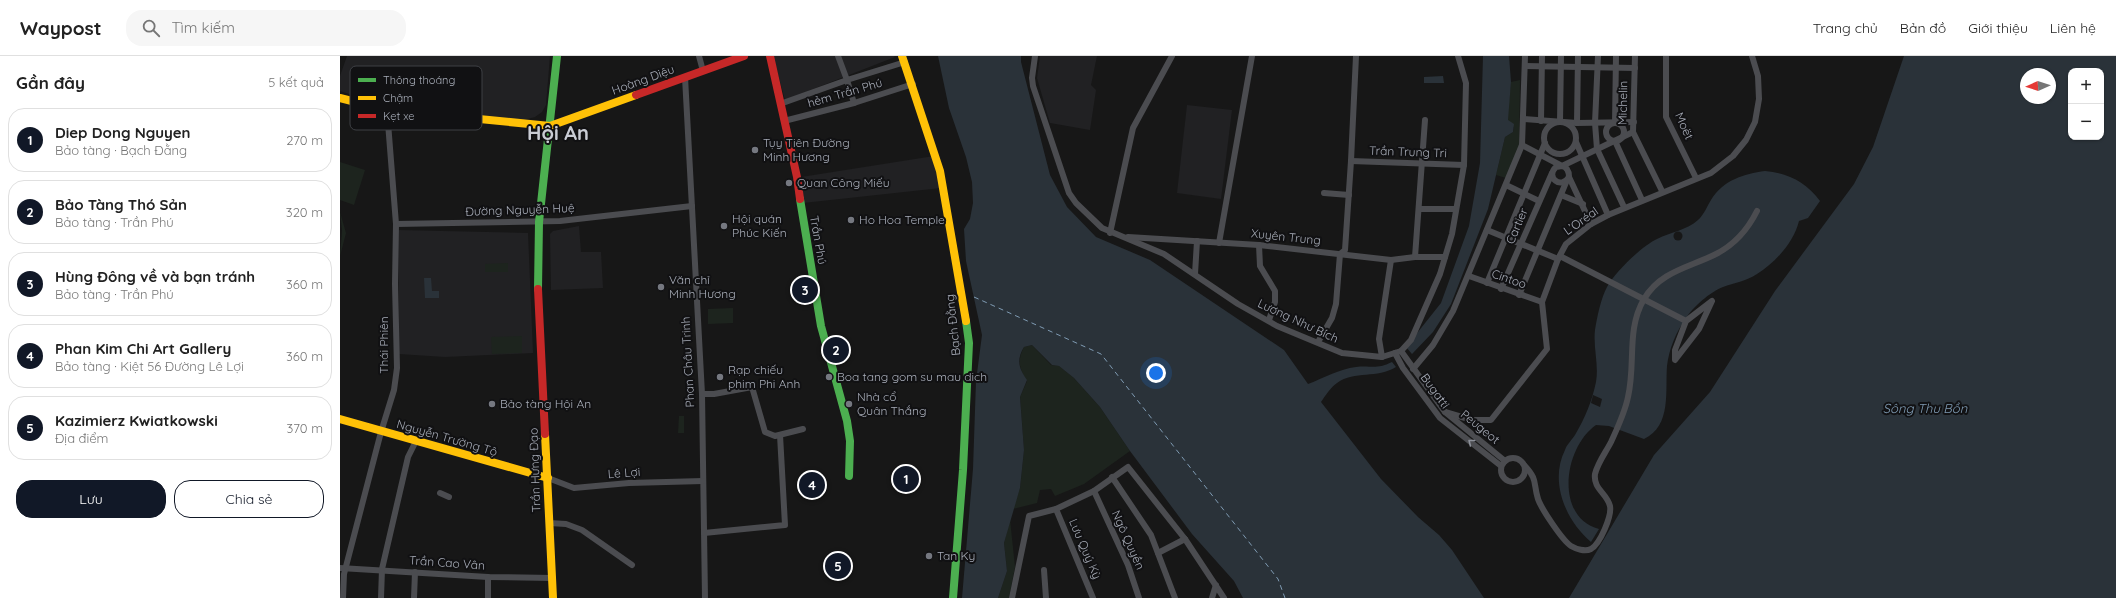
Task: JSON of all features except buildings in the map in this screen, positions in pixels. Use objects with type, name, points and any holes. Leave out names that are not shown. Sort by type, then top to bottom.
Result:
[{"type":"street","name":"Trần Hưng Đạo","points":[[553,598],[537,268],[539,222],[557,56]]},
{"type":"street","points":[[698,56],[703,70]]},
{"type":"street","name":"Hoàng Diệu","points":[[550,126],[744,56]]},
{"type":"street","name":"Trần Phú","points":[[770,56],[797,177],[802,219],[820,318],[847,421],[850,441],[849,476]]},
{"type":"street","points":[[838,56],[854,103]]},
{"type":"street","points":[[1035,56],[1032,78],[1033,86],[1064,181],[1076,203],[1102,228],[1110,233],[1133,128],[1172,56]]},
{"type":"street","points":[[1219,243],[1252,56]]},
{"type":"street","name":"Trần Trung Tri","points":[[1318,342],[1332,318],[1336,304],[1340,254],[1344,250],[1352,161],[1355,56]]},
{"type":"street","points":[[1398,352],[1411,340],[1445,257],[1452,234],[1464,165],[1466,84],[1458,56]]},
{"type":"street","points":[[1413,369],[1433,345],[1453,312],[1522,145],[1525,56]]},
{"type":"street","points":[[1541,121],[1542,56]]},
{"type":"street","points":[[1560,122],[1561,56]]},
{"type":"street","points":[[1577,123],[1578,56]]},
{"type":"street","points":[[1598,56],[1595,123],[1596,149],[1624,207]]},
{"type":"street","points":[[1615,122],[1616,56]]},
{"type":"street","name":"Michelin","points":[[1635,56],[1633,132],[1662,191]]},
{"type":"street","name":"Moët","points":[[1666,56],[1666,117],[1696,178]]},
{"type":"street","name":"L’Oréal","points":[[1445,412],[1472,420],[1491,420],[1547,349],[1542,302],[1566,244],[1591,224],[1608,215],[1662,191],[1711,173],[1733,156],[1746,140],[1755,122],[1759,99],[1758,76],[1752,56]]},
{"type":"street","points":[[780,104],[903,59]]},
{"type":"street","name":"Bạch Đằng","points":[[903,59],[913,84],[940,171],[969,343],[964,446],[953,598]]},
{"type":"street","points":[[1525,66],[1635,68]]},
{"type":"street","name":"Phan Châu Trinh","points":[[685,77],[702,394],[705,598]]},
{"type":"street","name":"hẻm Trần Phú","points":[[784,122],[854,103],[913,84]]},
{"type":"street","points":[[340,98],[350,101]]},
{"type":"street","points":[[482,119],[550,126]]},
{"type":"street","points":[[1523,119],[1577,123],[1634,122]]},
{"type":"street","points":[[1415,257],[1425,120]]},
{"type":"street","points":[[1487,283],[1545,143],[1547,128],[1560,122],[1565,122],[1576,132],[1576,142],[1608,215]]},
{"type":"street","points":[[1615,122],[1621,125],[1624,130],[1621,138],[1615,140],[1608,138],[1606,130],[1610,124],[1615,122]]},
{"type":"street","name":"Thái Phiên","points":[[343,598],[343,568],[394,390],[397,368],[395,292],[396,224],[389,130]]},
{"type":"street","points":[[1569,177],[1564,182],[1558,183],[1552,177],[1552,171],[1556,167],[1562,166],[1633,132]]},
{"type":"street","points":[[1615,140],[1642,200]]},
{"type":"street","points":[[1555,153],[1567,153],[1576,142]]},
{"type":"street","points":[[1545,143],[1547,147],[1555,153],[1562,166]]},
{"type":"street","points":[[1522,145],[1562,166],[1568,171],[1569,177],[1583,204],[1591,224]]},
{"type":"street","name":"Trần Trung Tri","points":[[1352,161],[1421,162],[1464,165]]},
{"type":"street","name":"Cartier","points":[[1501,289],[1552,171]]},
{"type":"street","points":[[1519,295],[1569,177]]},
{"type":"street","points":[[1506,186],[1539,201]]},
{"type":"street","points":[[1324,193],[1349,195]]},
{"type":"street","points":[[1561,195],[1583,204]]},
{"type":"street","name":"Đường Nguyễn Huệ","points":[[396,224],[539,222],[692,206]]},
{"type":"street","points":[[1419,209],[1456,209]]},
{"type":"street","points":[[1525,466],[1522,478],[1515,482],[1504,478],[1503,463],[1516,458],[1525,466],[1534,477],[1538,499],[1566,541],[1577,549],[1586,550],[1592,548],[1606,525],[1610,508],[1607,499],[1596,486],[1595,475],[1600,460],[1624,414],[1632,374],[1632,336],[1635,318],[1644,299],[1653,286],[1666,275],[1727,248],[1741,235],[1757,210]]},
{"type":"street","points":[[1487,230],[1559,258],[1686,321]]},
{"type":"street","name":"Lương Như Bích","points":[[1110,233],[1125,237],[1164,254],[1238,304],[1269,320],[1277,326],[1318,342],[1342,354],[1382,357],[1398,352]]},
{"type":"street","name":"Xuyên Trung","points":[[1125,237],[1259,245],[1391,260],[1415,257],[1445,257]]},
{"type":"street","points":[[1195,274],[1197,241]]},
{"type":"street","points":[[1259,245],[1260,266],[1275,291],[1275,302],[1269,320]]},
{"type":"street","points":[[1382,357],[1379,339],[1391,260]]},
{"type":"street","name":"Cintoo","points":[[1469,276],[1501,289],[1542,302]]},
{"type":"street","points":[[1712,301],[1699,329],[1675,360],[1675,350],[1686,321],[1712,301]]},
{"type":"street","name":"Peugeot","points":[[1398,352],[1413,369],[1445,412],[1503,463]]},
{"type":"street","name":"Bugatti","points":[[1398,352],[1404,368],[1440,418],[1503,463]]},
{"type":"street","points":[[702,394],[714,394],[752,387],[765,432],[772,436],[780,436],[804,429]]},
{"type":"street","name":"Nguyễn Trường Tộ","points":[[340,419],[381,432],[548,478]]},
{"type":"street","points":[[704,533],[785,524],[780,436]]},
{"type":"street","points":[[381,598],[382,569],[408,457],[416,441]]},
{"type":"street","points":[[1012,598],[1030,516],[1056,509],[1094,491],[1128,467],[1185,539],[1224,598]]},
{"type":"street","points":[[1112,477],[1151,535],[1175,598]]},
{"type":"street","name":"Lê Lợi","points":[[548,478],[574,488],[629,483],[703,481]]},
{"type":"street","name":"Ngô Quyền","points":[[1094,491],[1128,564],[1139,598]]},
{"type":"street","points":[[440,493],[449,497]]},
{"type":"street","name":"Lưu Quý Kỳ","points":[[1056,509],[1093,598]]},
{"type":"street","points":[[549,523],[566,524],[582,530],[632,565]]},
{"type":"street","points":[[1158,553],[1185,539]]},
{"type":"street","name":"Trần Cao Vân","points":[[343,568],[382,569],[488,577],[553,578]]},
{"type":"street","points":[[1044,570],[1046,598]]},
{"type":"street","points":[[414,598],[415,572]]},
{"type":"street","points":[[488,577],[488,598]]},
{"type":"street","points":[[1212,598],[1216,585]]},
{"type":"shaded area","points":[[347,56],[550,56],[546,105],[542,112],[535,117],[520,121],[482,117],[482,66],[350,66],[350,94],[340,91],[340,76]]},
{"type":"shaded area","points":[[773,56],[894,56],[895,57],[785,100]]},
{"type":"shaded area","points":[[1040,56],[1097,56],[1091,85],[1096,90],[1090,130],[1050,123],[1037,78]]},
{"type":"shaded area","points":[[1520,80],[1519,147],[1506,178],[1496,175],[1505,137],[1513,132],[1514,127],[1507,120],[1511,82]]},
{"type":"shaded area","points":[[1187,105],[1232,110],[1221,199],[1177,193]]},
{"type":"shaded area","points":[[934,156],[941,188],[803,203],[801,177]]},
{"type":"shaded area","points":[[340,162],[365,170],[354,205],[340,200]]},
{"type":"shaded area","points":[[340,212],[346,233],[340,256],[342,231]]},
{"type":"shaded area","points":[[579,226],[581,252],[601,252],[603,288],[551,290],[550,234],[553,231]]},
{"type":"shaded area","points":[[398,230],[528,233],[533,353],[445,357],[399,354]]},
{"type":"shaded area","points":[[508,263],[508,272],[485,272],[485,264]]},
{"type":"shaded area","points":[[733,308],[733,323],[708,324],[708,309]]},
{"type":"shaded area","points":[[522,336],[522,353],[492,354],[491,337]]},
{"type":"shaded area","points":[[1032,345],[1051,365],[1059,366],[1074,378],[1100,407],[1130,451],[1084,484],[1055,496],[1051,489],[1040,490],[1037,503],[1013,509],[1020,488],[1024,450],[1020,397],[1027,381],[1022,372],[1020,356],[1024,347]]},
{"type":"shaded area","points":[[679,416],[684,416],[684,433],[678,433]]},
{"type":"shaded area","points":[[1010,519],[1015,567],[1009,598],[998,598],[1007,571],[1004,543]]},
{"type":"water","points":[[938,56],[1021,56],[1021,62],[1050,175],[1067,207],[1096,237],[1150,260],[1284,350],[1308,384],[1344,370],[1356,367],[1378,367],[1392,362],[1396,367],[1389,371],[1359,375],[1344,379],[1337,383],[1328,392],[1321,402],[1381,479],[1418,517],[1439,535],[1452,550],[1484,598],[1243,598],[1234,581],[1192,534],[1130,451],[1100,407],[1074,378],[1059,366],[1052,365],[1032,345],[1024,347],[1019,360],[1020,368],[1027,380],[1020,397],[1024,450],[1020,488],[1004,543],[1007,571],[998,598],[962,598],[973,469],[976,381],[982,335],[966,261],[964,229],[970,219],[973,203],[972,182],[966,157],[949,108]]},
{"type":"water","points":[[1483,56],[1509,56],[1511,82],[1508,120],[1514,124],[1513,132],[1505,137],[1488,209],[1451,304],[1433,332],[1412,354],[1406,347],[1441,303],[1469,226],[1480,163]]},
{"type":"water","name":"Sông Thu Bồn","points":[[1904,56],[2116,56],[2116,598],[1569,598],[1654,455],[1710,392],[1775,291],[1854,184],[1873,147]]},
{"type":"water","points":[[1443,76],[1444,83],[1424,83],[1424,77]]},
{"type":"water","points":[[1765,171],[1789,176],[1803,184],[1815,194],[1820,201],[1808,218],[1799,221],[1793,237],[1777,258],[1753,276],[1713,292],[1693,309],[1682,323],[1671,347],[1668,360],[1663,417],[1653,433],[1644,439],[1609,426],[1596,425],[1585,435],[1571,464],[1569,481],[1570,497],[1575,511],[1585,522],[1599,529],[1591,542],[1574,523],[1568,512],[1560,488],[1559,475],[1560,462],[1568,444],[1582,422],[1590,403],[1596,382],[1597,369],[1595,330],[1605,291],[1616,274],[1644,247],[1657,239],[1684,229],[1698,220],[1716,193],[1722,187],[1742,176]]},
{"type":"water","points":[[424,278],[431,278],[432,291],[439,291],[439,298],[425,298]]},
{"type":"pier","points":[[1676,232],[1680,232],[1682,236],[1680,240],[1676,240],[1674,238],[1674,234]]},
{"type":"pier","points":[[1593,395],[1602,399],[1600,407],[1591,403]]},
{"type":"ferry route","points":[[974,297],[1101,354],[1278,579],[1285,598]]},
{"type":"traffic: fast","points":[[538,289],[539,222],[557,56]]},
{"type":"traffic: fast","points":[[800,199],[821,326],[847,421],[850,441],[849,476]]},
{"type":"traffic: fast","points":[[953,598],[963,470],[969,343],[966,321]]},
{"type":"traffic: slow","points":[[902,56],[940,171],[966,321]]},
{"type":"traffic: slow","points":[[482,119],[550,126],[636,95]]},
{"type":"traffic: slow","points":[[340,98],[350,101]]},
{"type":"traffic: slow","points":[[340,419],[548,478]]},
{"type":"traffic: slow","points":[[545,434],[553,598]]},
{"type":"traffic: jam","points":[[636,95],[744,56]]},
{"type":"traffic: jam","points":[[770,56],[797,177],[800,199]]},
{"type":"traffic: jam","points":[[538,289],[545,434]]},
{"type":"place","name":"Tụy Tiên Đường Minh Hương","points":[[755,150]]},
{"type":"place","name":"Quan Công Miếu","points":[[789,183]]},
{"type":"place","name":"Ho Hoa Temple","points":[[851,220]]},
{"type":"place","name":"Hội quán Phúc Kiến","points":[[724,226]]},
{"type":"place","name":"Văn chỉ Minh Hương","points":[[661,287]]},
{"type":"place","name":"Hùng Đông về và bạn tránh","points":[[805,290]]},
{"type":"place","name":"Bảo Tàng Thó Sản","points":[[836,350]]},
{"type":"place","name":"Rạp chiếu phim Phi Anh","points":[[720,377]]},
{"type":"place","name":"Boa tang gom su mau dich","points":[[829,377]]},
{"type":"place","name":"Bảo tàng Hội An","points":[[492,404]]},
{"type":"place","name":"Nhà cổ Quân Thắng","points":[[849,404]]},
{"type":"place","name":"Diep Dong Nguyen","points":[[906,479]]},
{"type":"place","name":"Phan Kim Chi Art Gallery","points":[[812,485]]},
{"type":"place","name":"Tan Ky","points":[[929,556]]},
{"type":"place","name":"Kazimierz Kwiatkowski","points":[[838,566]]},
{"type":"district","name":"Hội An","points":[[558,133]]}]
